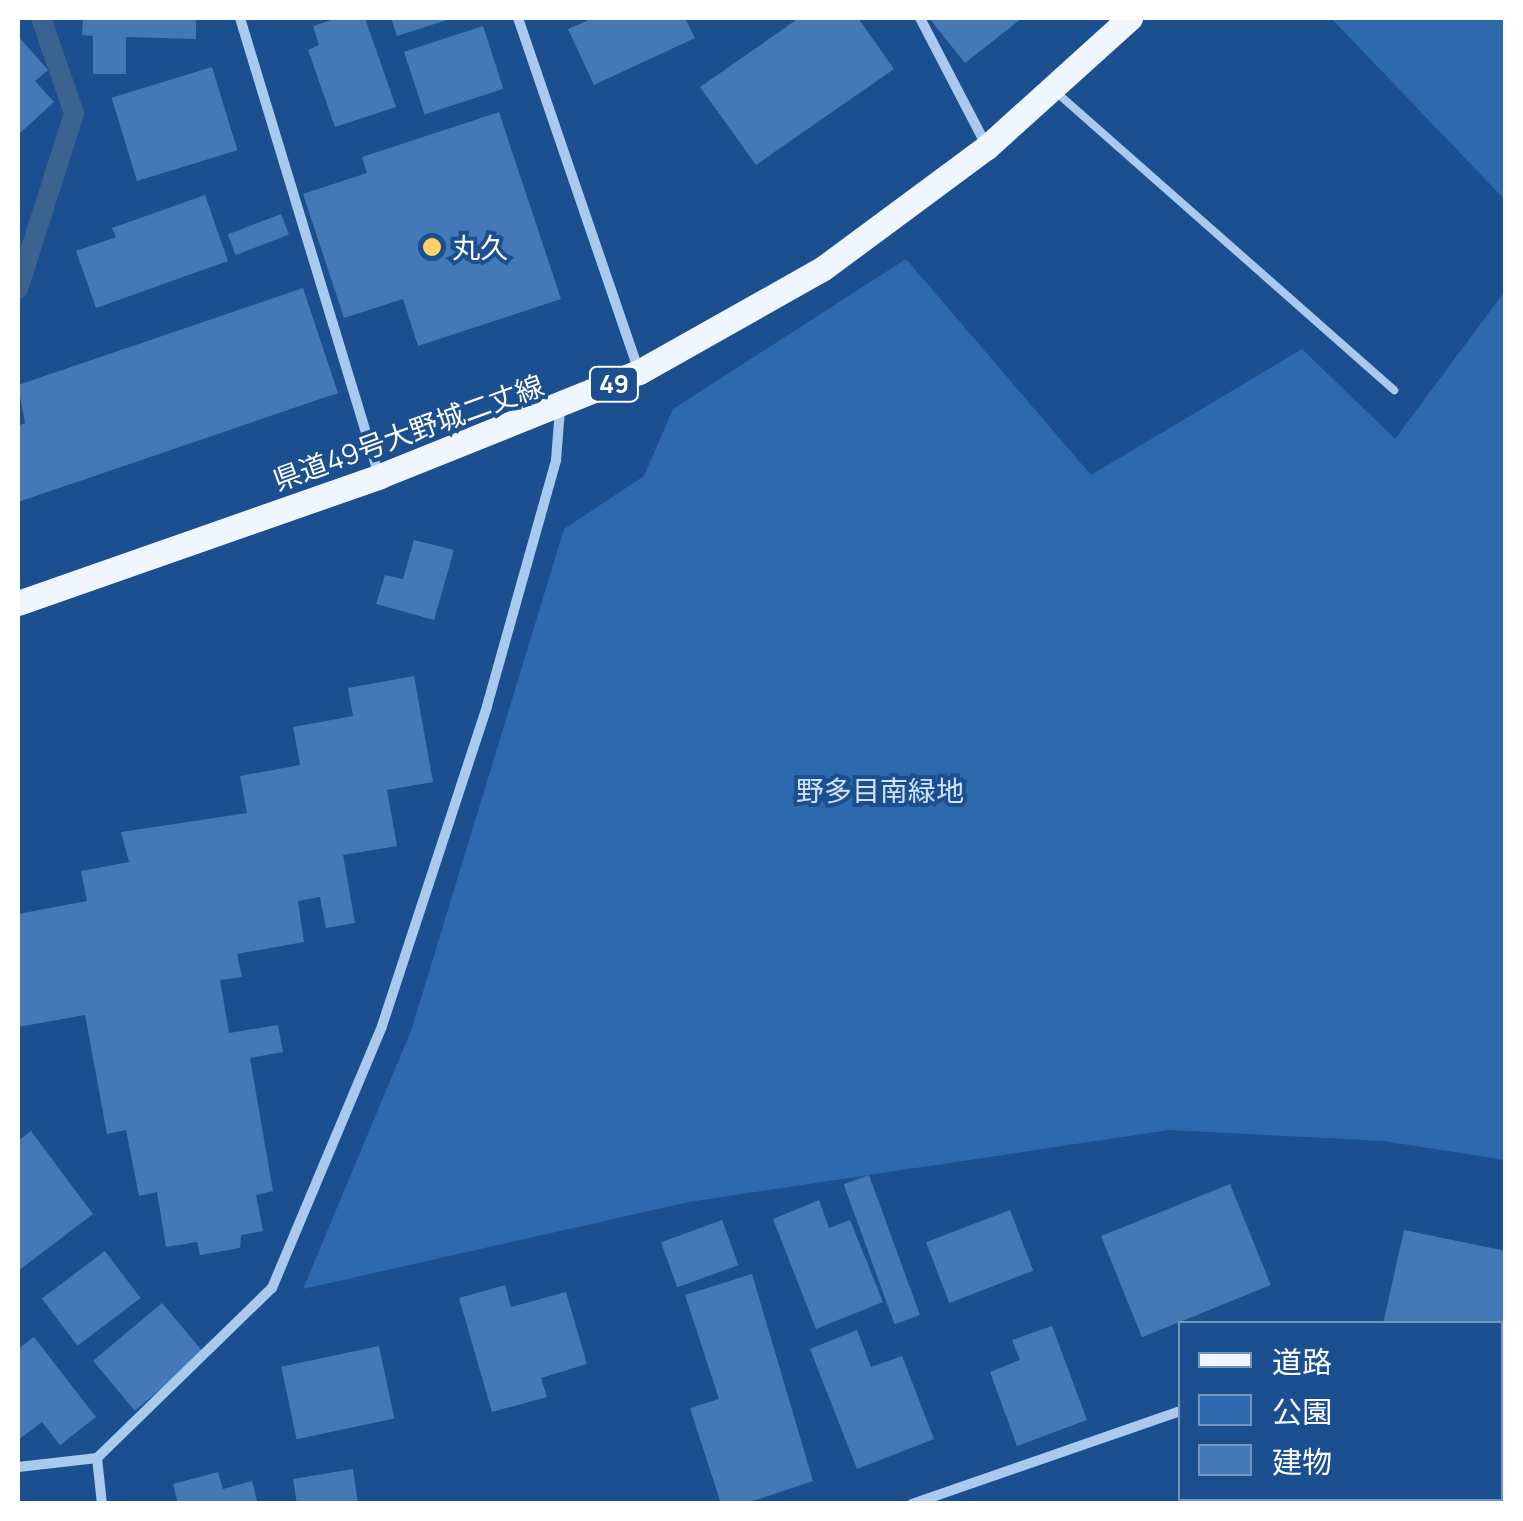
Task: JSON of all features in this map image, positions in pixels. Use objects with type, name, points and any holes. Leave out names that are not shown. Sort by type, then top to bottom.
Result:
[{"type":"main road","name":"県道49号大野城二丈線","points":[[18,603],[380,476],[560,409],[639,372],[822,268],[987,148],[1055,91],[1130,18]]},
{"type":"street","points":[[240,18],[380,476]]},
{"type":"street","points":[[518,18],[639,372]]},
{"type":"street","points":[[920,18],[987,148]]},
{"type":"street","points":[[18,1467],[97,1458],[272,1288],[382,1026],[487,706],[556,460],[560,409]]},
{"type":"street","points":[[912,1504],[1178,1412]]},
{"type":"street","points":[[97,1458],[102,1504]]},
{"type":"lane","points":[[1055,91],[1394,390]]},
{"type":"green space","points":[[1331,18],[1505,18],[1505,200]]},
{"type":"green space","name":"野多目南緑地","points":[[906,259],[1091,475],[1302,349],[1395,439],[1505,291],[1505,1160],[1384,1141],[1169,1130],[689,1202],[303,1289],[411,1031],[564,529],[644,476],[673,409]]},
{"type":"building","points":[[83,18],[196,18],[196,39],[126,37],[126,74],[93,74],[93,36],[82,35]]},
{"type":"building","points":[[338,18],[365,18],[396,107],[335,127],[308,50],[319,45],[313,26]]},
{"type":"building","points":[[391,18],[453,18],[397,36]]},
{"type":"building","points":[[593,18],[685,18],[695,38],[594,85],[568,29]]},
{"type":"building","points":[[799,18],[858,18],[894,69],[756,165],[700,87]]},
{"type":"building","points":[[929,18],[1022,18],[965,63]]},
{"type":"building","points":[[483,26],[503,89],[424,114],[404,52]]},
{"type":"building","points":[[18,36],[48,70],[35,81],[54,102],[18,135]]},
{"type":"building","points":[[212,67],[237,150],[137,181],[112,98]]},
{"type":"building","name":"丸久","points":[[499,112],[561,299],[418,346],[403,299],[344,318],[303,194],[367,173],[362,157]]},
{"type":"building","points":[[205,195],[228,261],[96,308],[76,251],[116,237],[112,228]]},
{"type":"building","points":[[281,214],[289,235],[236,255],[228,234]]},
{"type":"building","points":[[303,288],[338,393],[18,502],[18,426],[25,423],[18,385]]},
{"type":"building","points":[[414,540],[454,550],[434,620],[376,604],[385,575],[403,579]]},
{"type":"building","points":[[414,676],[433,782],[387,790],[397,846],[343,855],[355,923],[326,928],[320,897],[298,901],[304,942],[237,954],[242,977],[220,980],[229,1033],[278,1025],[283,1052],[250,1058],[273,1191],[256,1195],[263,1231],[241,1235],[240,1248],[200,1255],[197,1242],[166,1247],[157,1192],[139,1196],[126,1130],[107,1134],[85,1015],[18,1027],[18,914],[87,901],[81,871],[129,862],[121,832],[247,813],[240,776],[300,765],[293,727],[353,716],[348,688]]},
{"type":"building","points":[[31,1131],[93,1214],[18,1271],[18,1141]]},
{"type":"building","points":[[869,1175],[920,1315],[895,1324],[844,1184]]},
{"type":"building","points":[[1230,1184],[1271,1285],[1142,1337],[1101,1236]]},
{"type":"building","points":[[819,1200],[829,1228],[850,1220],[883,1302],[816,1329],[773,1219]]},
{"type":"building","points":[[1010,1210],[1033,1271],[949,1303],[926,1242]]},
{"type":"building","points":[[722,1220],[738,1265],[677,1287],[661,1242]]},
{"type":"building","points":[[1404,1230],[1506,1251],[1506,1375],[1503,1321],[1384,1321]]},
{"type":"building","points":[[105,1251],[141,1298],[77,1346],[42,1299]]},
{"type":"building","points":[[752,1274],[813,1481],[744,1504],[721,1504],[690,1408],[719,1399],[685,1295]]},
{"type":"building","points":[[505,1285],[511,1307],[566,1292],[587,1364],[541,1378],[547,1397],[492,1412],[459,1298]]},
{"type":"building","points":[[162,1303],[204,1353],[135,1411],[93,1361]]},
{"type":"building","points":[[1052,1326],[1087,1420],[1017,1446],[990,1372],[1020,1360],[1012,1340]]},
{"type":"building","points":[[857,1330],[871,1367],[902,1356],[934,1439],[857,1469],[810,1349]]},
{"type":"building","points":[[34,1337],[96,1417],[60,1445],[42,1422],[18,1440],[18,1349]]},
{"type":"building","points":[[379,1346],[394,1418],[297,1439],[281,1367]]},
{"type":"building","points":[[353,1469],[358,1504],[297,1504],[293,1479]]},
{"type":"building","points":[[1503,1470],[1506,1504],[1415,1504],[1503,1501]]},
{"type":"building","points":[[218,1472],[223,1489],[252,1481],[258,1504],[178,1504],[173,1484]]},
{"type":"building","points":[[1196,1501],[1239,1503],[1195,1504]]},
{"type":"waterway","points":[[18,289],[74,113],[41,18]]},
{"type":"place","name":"丸久","points":[[432,247]]}]
